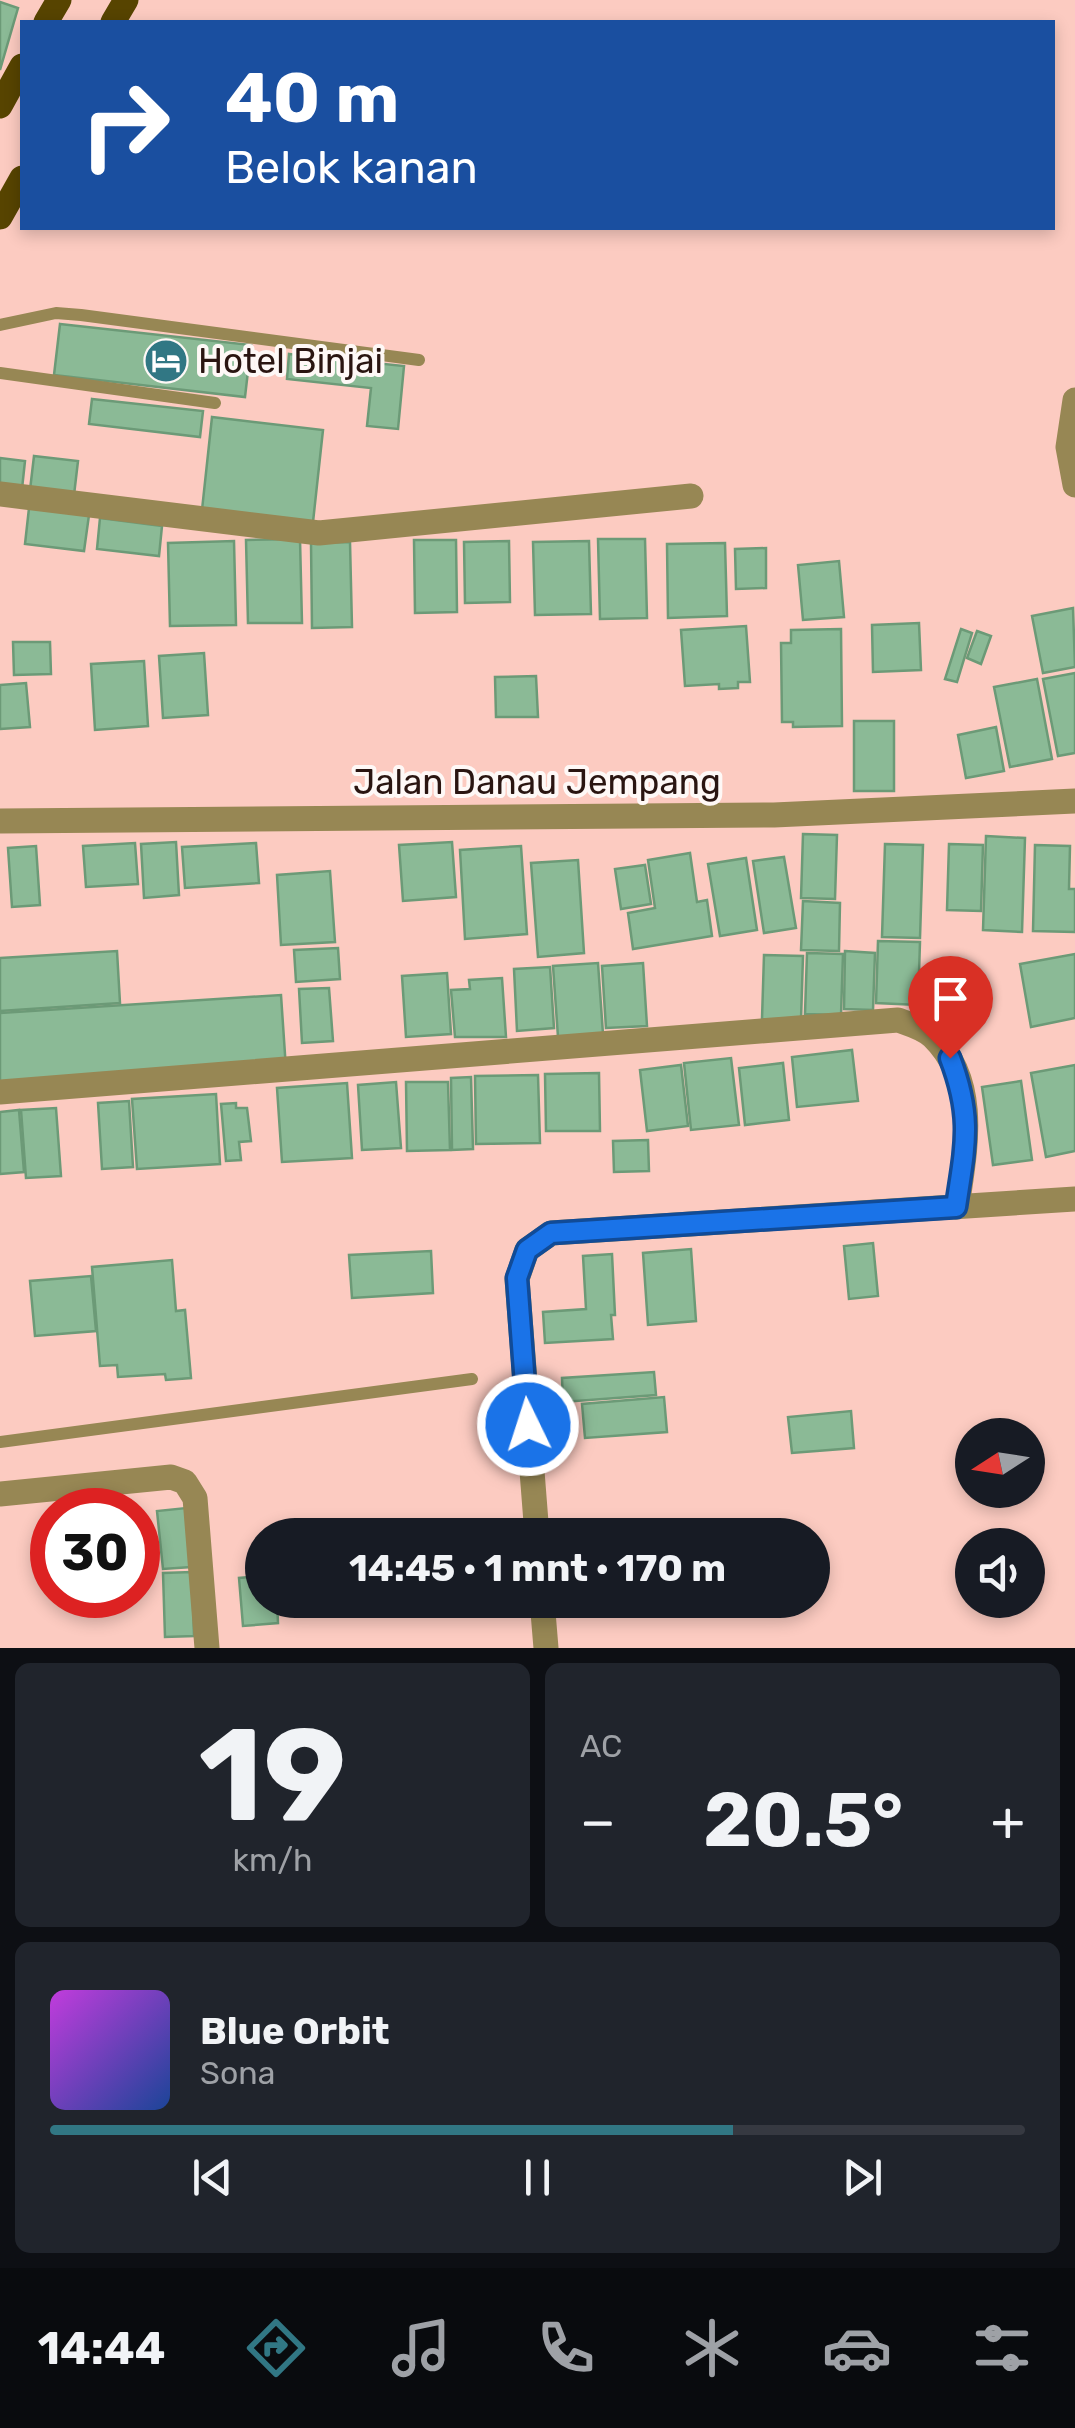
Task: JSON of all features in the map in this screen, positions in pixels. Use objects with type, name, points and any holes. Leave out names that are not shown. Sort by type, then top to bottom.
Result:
[{"type":"main road","points":[[0,106],[13,73]]},
{"type":"main road","points":[[0,217],[20,182]]},
{"type":"street","points":[[1075,400],[1068,447],[1075,485]]},
{"type":"street","points":[[0,494],[319,532],[690,496]]},
{"type":"street","name":"Jalan Danau Jempang","points":[[0,821],[774,815],[1075,801]]},
{"type":"street","points":[[0,1092],[898,1020],[930,1034],[950,1058],[964,1094],[968,1132],[956,1207]]},
{"type":"street","points":[[536,1518],[517,1278],[527,1250],[551,1233],[1075,1199]]},
{"type":"street","points":[[0,1494],[170,1477],[185,1482],[195,1498],[206,1648]]},
{"type":"street","points":[[544,1618],[546,1648]]},
{"type":"lane","points":[[0,325],[56,313],[82,315],[419,360]]},
{"type":"lane","points":[[0,373],[215,403]]},
{"type":"lane","points":[[0,1442],[472,1380]]},
{"type":"building","points":[[0,2],[18,8],[0,70]]},
{"type":"building","points":[[60,324],[251,345],[245,397],[54,375]]},
{"type":"building","points":[[289,354],[404,366],[398,429],[367,426],[371,388],[287,379]]},
{"type":"building","points":[[92,399],[203,411],[200,437],[89,424]]},
{"type":"building","points":[[212,417],[323,430],[313,522],[202,510]]},
{"type":"building","points":[[34,456],[78,461],[74,495],[30,490]]},
{"type":"building","points":[[0,458],[25,461],[22,489],[0,487]]},
{"type":"building","points":[[29,508],[89,515],[84,551],[25,544]]},
{"type":"building","points":[[100,518],[162,526],[159,556],[97,549]]},
{"type":"building","points":[[300,539],[302,623],[248,623],[246,540]]},
{"type":"building","points":[[598,539],[645,539],[647,618],[600,619]]},
{"type":"building","points":[[414,540],[456,540],[457,612],[415,613]]},
{"type":"building","points":[[234,541],[236,625],[170,626],[168,543]]},
{"type":"building","points":[[509,541],[510,602],[465,603],[464,542]]},
{"type":"building","points":[[589,541],[591,614],[535,615],[533,542]]},
{"type":"building","points":[[350,542],[352,627],[312,628],[311,543]]},
{"type":"building","points":[[725,543],[727,616],[668,618],[667,544]]},
{"type":"building","points":[[766,548],[766,588],[736,589],[735,549]]},
{"type":"building","points":[[839,561],[844,617],[803,620],[798,565]]},
{"type":"building","points":[[1073,608],[1075,667],[1043,673],[1032,616]]},
{"type":"building","points":[[919,623],[921,670],[873,672],[872,625]]},
{"type":"building","points":[[746,626],[750,682],[738,682],[738,688],[719,689],[719,684],[685,686],[681,630]]},
{"type":"building","points":[[841,629],[842,726],[793,727],[793,722],[782,722],[781,643],[791,643],[791,630]]},
{"type":"building","points":[[961,629],[972,633],[957,682],[945,679]]},
{"type":"building","points":[[977,631],[991,636],[981,664],[967,658]]},
{"type":"building","points":[[13,642],[50,642],[51,674],[14,675]]},
{"type":"building","points":[[204,653],[208,715],[163,718],[159,656]]},
{"type":"building","points":[[144,661],[148,726],[95,730],[91,664]]},
{"type":"building","points":[[1075,673],[1075,753],[1058,756],[1043,679]]},
{"type":"building","points":[[536,676],[538,717],[496,717],[495,677]]},
{"type":"building","points":[[1037,679],[1052,759],[1010,767],[994,687]]},
{"type":"building","points":[[26,683],[30,727],[0,729],[0,685]]},
{"type":"building","points":[[854,721],[894,721],[894,791],[854,791]]},
{"type":"building","points":[[996,727],[1004,771],[966,778],[958,735]]},
{"type":"building","points":[[803,834],[837,835],[835,899],[801,898]]},
{"type":"building","points":[[986,836],[1025,838],[1022,932],[983,930]]},
{"type":"building","points":[[176,842],[179,895],[144,898],[141,844]]},
{"type":"building","points":[[452,842],[456,897],[403,901],[399,845]]},
{"type":"building","points":[[135,843],[138,884],[86,887],[83,846]]},
{"type":"building","points":[[256,843],[259,883],[185,888],[182,847]]},
{"type":"building","points":[[885,844],[923,845],[920,938],[882,937]]},
{"type":"building","points":[[949,844],[983,845],[981,911],[947,910]]},
{"type":"building","points":[[1035,845],[1070,846],[1069,889],[1075,889],[1075,932],[1033,931]]},
{"type":"building","points":[[36,846],[40,905],[12,907],[8,848]]},
{"type":"building","points":[[521,846],[527,934],[465,939],[460,850]]},
{"type":"building","points":[[690,853],[697,902],[707,900],[712,936],[633,949],[628,913],[655,908],[648,860]]},
{"type":"building","points":[[784,857],[796,928],[764,933],[753,861]]},
{"type":"building","points":[[746,858],[757,930],[720,936],[708,864]]},
{"type":"building","points":[[578,860],[584,953],[538,957],[531,863]]},
{"type":"building","points":[[645,865],[651,904],[621,909],[615,869]]},
{"type":"building","points":[[330,871],[335,942],[281,945],[277,875]]},
{"type":"building","points":[[803,901],[840,903],[839,951],[801,950]]},
{"type":"building","points":[[878,941],[920,942],[918,1005],[876,1003]]},
{"type":"building","points":[[338,948],[340,979],[296,982],[294,950]]},
{"type":"building","points":[[117,951],[120,1003],[0,1011],[0,958]]},
{"type":"building","points":[[845,951],[875,953],[873,1010],[844,1009]]},
{"type":"building","points":[[807,953],[843,954],[841,1015],[805,1014]]},
{"type":"building","points":[[1075,954],[1075,1018],[1031,1027],[1020,964]]},
{"type":"building","points":[[764,955],[803,956],[801,1020],[762,1019]]},
{"type":"building","points":[[598,963],[603,1034],[558,1037],[553,966]]},
{"type":"building","points":[[643,963],[647,1026],[606,1028],[602,966]]},
{"type":"building","points":[[550,967],[554,1028],[517,1031],[514,969]]},
{"type":"building","points":[[447,973],[451,1034],[406,1037],[402,976]]},
{"type":"building","points":[[502,978],[506,1037],[455,1037],[451,990],[470,989],[469,980]]},
{"type":"building","points":[[329,988],[333,1041],[302,1043],[299,989]]},
{"type":"building","points":[[281,995],[286,1069],[0,1087],[0,1013]]},
{"type":"building","points":[[852,1050],[858,1101],[797,1107],[792,1057]]},
{"type":"building","points":[[731,1058],[739,1125],[691,1130],[684,1063]]},
{"type":"building","points":[[783,1063],[789,1120],[745,1125],[739,1068]]},
{"type":"building","points":[[681,1065],[688,1126],[647,1131],[640,1070]]},
{"type":"building","points":[[1075,1065],[1075,1151],[1046,1157],[1031,1073]]},
{"type":"building","points":[[599,1073],[600,1131],[546,1131],[545,1074]]},
{"type":"building","points":[[538,1075],[540,1143],[476,1144],[475,1076]]},
{"type":"building","points":[[471,1077],[473,1149],[452,1150],[451,1078]]},
{"type":"building","points":[[1021,1081],[1032,1160],[993,1165],[982,1087]]},
{"type":"building","points":[[396,1082],[401,1148],[362,1150],[358,1085]]},
{"type":"building","points":[[406,1082],[448,1082],[450,1150],[407,1151]]},
{"type":"building","points":[[347,1083],[352,1158],[282,1162],[277,1088]]},
{"type":"building","points":[[216,1094],[220,1164],[137,1169],[132,1099]]},
{"type":"building","points":[[129,1101],[133,1167],[102,1169],[98,1103]]},
{"type":"building","points":[[236,1103],[236,1108],[247,1108],[251,1141],[239,1142],[241,1160],[226,1161],[221,1104]]},
{"type":"building","points":[[56,1108],[61,1176],[26,1178],[21,1110]]},
{"type":"building","points":[[19,1110],[24,1172],[0,1174],[0,1112]]},
{"type":"building","points":[[648,1140],[649,1171],[614,1172],[613,1141]]},
{"type":"building","points":[[873,1243],[878,1296],[849,1299],[844,1246]]},
{"type":"building","points":[[691,1249],[696,1321],[648,1325],[643,1253]]},
{"type":"building","points":[[431,1251],[433,1293],[352,1298],[349,1255]]},
{"type":"building","points":[[612,1254],[613,1339],[545,1343],[543,1312],[586,1309],[583,1256]]},
{"type":"building","points":[[172,1260],[176,1311],[185,1310],[191,1378],[166,1380],[165,1374],[118,1377],[117,1365],[100,1366],[92,1267]]},
{"type":"building","points":[[91,1276],[96,1331],[35,1336],[30,1281]]},
{"type":"building","points":[[654,1372],[656,1395],[563,1402],[562,1378]]},
{"type":"building","points":[[664,1397],[667,1432],[585,1438],[582,1404]]},
{"type":"building","points":[[851,1411],[854,1448],[792,1453],[788,1417]]},
{"type":"building","points":[[186,1508],[191,1567],[163,1569],[160,1511]]},
{"type":"building","points":[[192,1572],[194,1636],[165,1637],[163,1573]]},
{"type":"building","points":[[245,1577],[245,1618],[278,1618],[278,1623],[243,1626],[239,1578]]},
{"type":"place","name":"Hotel Binjai","points":[[166,361]]},
{"type":"route","points":[[528,1425],[517,1278],[527,1250],[551,1233],[956,1207],[968,1132],[964,1094],[950,1058]]}]
